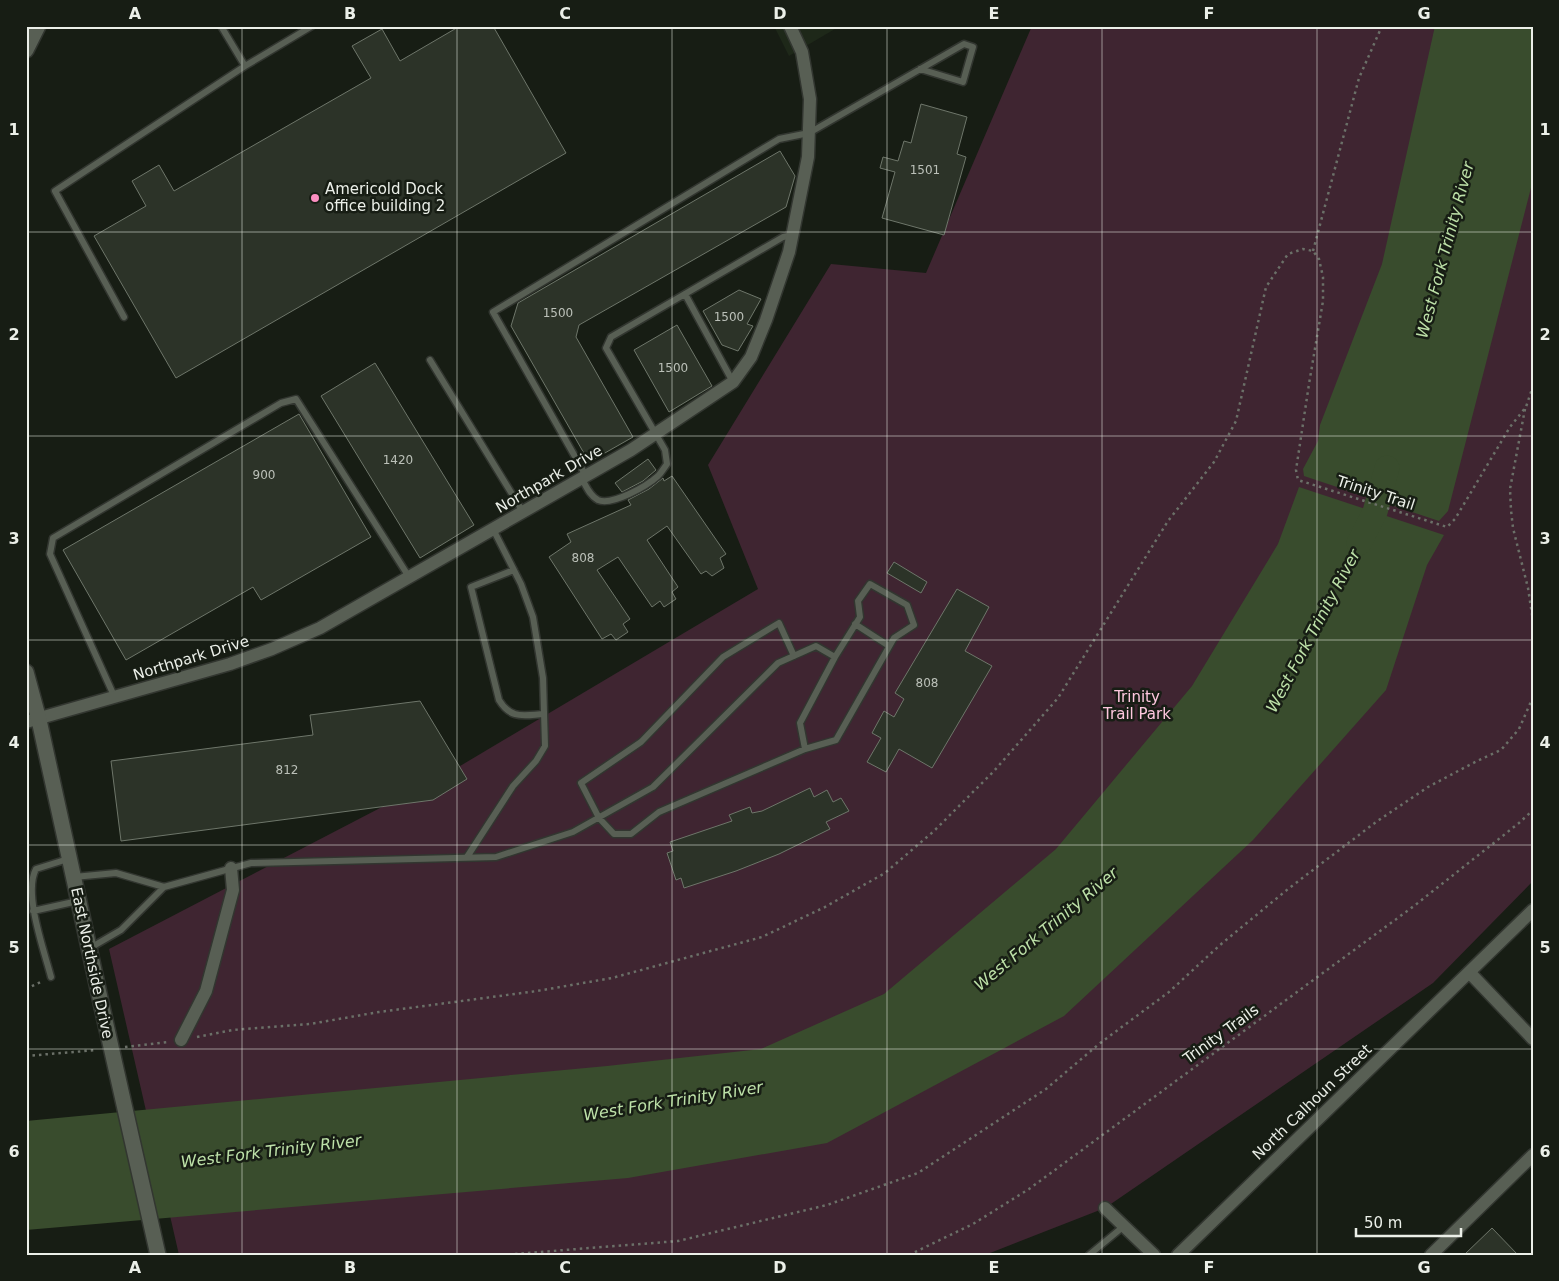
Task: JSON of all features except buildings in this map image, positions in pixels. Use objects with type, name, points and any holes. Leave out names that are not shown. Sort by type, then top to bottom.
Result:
[{"type":"street","points":[[26,50],[38,26]]},
{"type":"street","name":"Northpark Drive","points":[[33,721],[230,664],[272,649],[320,628],[631,450],[733,382],[751,357],[766,320],[789,252],[808,157],[810,99],[802,52],[790,26]]},
{"type":"street","name":"East Northside Drive","points":[[26,672],[33,721],[69,858],[158,1255]]},
{"type":"street","points":[[181,1040],[206,991],[233,890],[231,868]]},
{"type":"street","name":"North Calhoun Street","points":[[1178,1255],[1533,910]]},
{"type":"street","points":[[1468,972],[1533,1038]]},
{"type":"street","points":[[1431,1255],[1533,1156]]},
{"type":"street","points":[[1105,1208],[1154,1255]]},
{"type":"lane","points":[[220,26],[245,66]]},
{"type":"lane","points":[[124,317],[55,190],[245,66],[312,26]]},
{"type":"lane","points":[[793,235],[784,237],[610,337],[606,348],[665,450],[667,464],[657,477],[633,493],[610,501],[600,501],[591,495],[584,477],[493,312],[779,139],[809,132],[964,44],[974,47],[963,82],[920,69]]},
{"type":"lane","points":[[685,294],[733,382]]},
{"type":"lane","points":[[430,360],[523,512]]},
{"type":"lane","points":[[115,698],[50,554],[53,538],[282,403],[296,399],[409,577]]},
{"type":"lane","points":[[467,857],[513,786],[536,761],[545,746],[543,678],[533,617],[521,584],[494,529]]},
{"type":"lane","points":[[514,570],[471,587],[499,700],[505,709],[515,715],[544,714]]},
{"type":"lane","points":[[794,656],[779,623],[723,657],[641,742],[581,783],[599,818],[614,834],[631,834],[658,812],[805,749],[836,740],[894,638],[914,625],[907,605],[870,584],[858,601],[860,617],[835,657],[800,723],[805,749]]},
{"type":"lane","points":[[855,624],[890,646]]},
{"type":"lane","points":[[89,948],[121,930],[164,887],[251,863],[496,857],[573,832],[653,787],[778,663],[816,646],[835,657]]},
{"type":"lane","points":[[51,977],[34,911],[32,877],[36,869],[69,858]]},
{"type":"lane","points":[[73,877],[116,873],[164,887]]},
{"type":"lane","points":[[34,911],[78,901]]},
{"type":"lane","points":[[1089,1255],[1124,1226]]},
{"type":"path","points":[[1313,251],[1359,78],[1382,26]]},
{"type":"path","points":[[1533,386],[1531,397],[1526,407],[1510,490],[1513,528],[1528,588],[1533,621]]},
{"type":"path","name":"Trinity Trail","points":[[1298,480],[1448,527],[1455,519],[1510,427],[1526,407]]},
{"type":"path","points":[[502,1255],[678,1241],[827,1205],[918,1173],[1046,1089],[1099,1044],[1168,992],[1220,945],[1288,889],[1376,822],[1428,787],[1501,750],[1519,728],[1533,697]]},
{"type":"path","name":"Trinity Trails","points":[[909,1255],[973,1224],[1028,1189],[1414,906],[1533,810]]},
{"type":"path","points":[[26,989],[51,977]]},
{"type":"path","points":[[356,1255],[369,1255]]},
{"type":"shaded area","points":[[774,26],[840,26],[789,56]]},
{"type":"green space","name":"Trinity Trail Park","points":[[1032,26],[1533,26],[1533,881],[1433,983],[1105,1208],[985,1255],[179,1255],[109,949],[455,769],[758,589],[708,465],[831,264],[926,273]]},
{"type":"water","points":[[1435,26],[1533,26],[1533,180],[1448,511],[1439,521],[1304,476],[1303,469],[1318,441],[1320,425],[1382,264]]},
{"type":"water","points":[[1299,487],[1444,535],[1427,565],[1386,690],[1253,840],[1064,1016],[827,1143],[628,1178],[26,1230],[26,1121],[607,1066],[761,1049],[884,994],[1056,849],[1192,686],[1278,544]]},
{"type":"waterway","name":"West Fork Trinity River","points":[[1359,543],[1375,512],[1387,468]]},
{"type":"place","name":"Americold Dock office building 2","points":[[315,198]]}]
